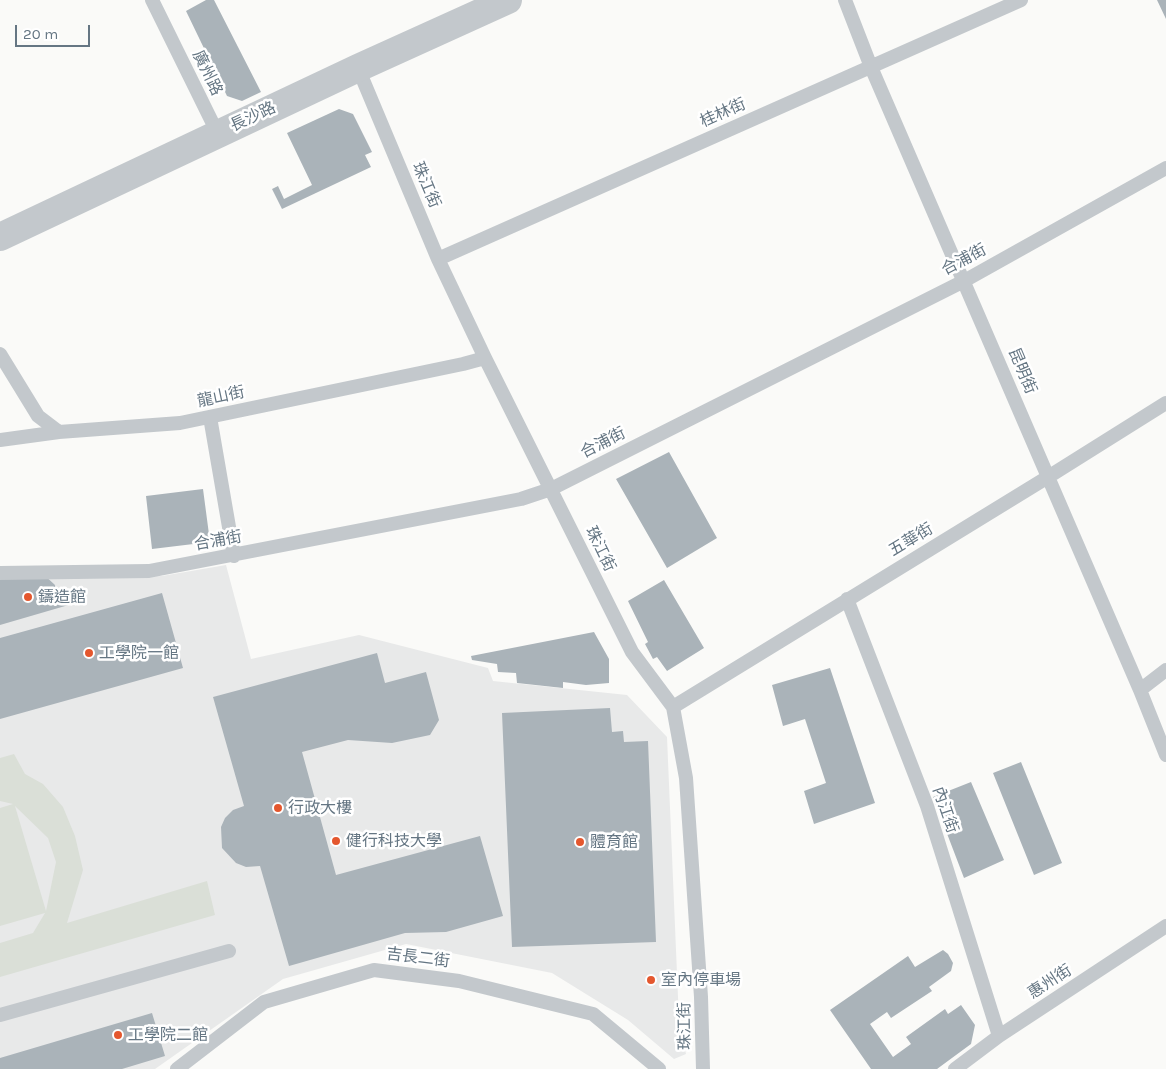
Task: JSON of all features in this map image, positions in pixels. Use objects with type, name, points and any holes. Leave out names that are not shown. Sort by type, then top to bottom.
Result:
[{"type":"street","name":"長沙路","points":[[0,237],[358,68],[508,0]]},
{"type":"lane","name":"廣州路","points":[[152,0],[218,134]]},
{"type":"lane","name":"昆明街","points":[[845,0],[871,66],[1140,690],[1166,755]]},
{"type":"lane","name":"桂林街","points":[[438,259],[1022,0]]},
{"type":"lane","name":"珠江街","points":[[358,68],[438,259],[485,358],[632,652],[673,707],[686,778],[702,997],[703,1069]]},
{"type":"lane","name":"合浦街","points":[[0,573],[149,571],[521,499],[551,489],[964,281],[1166,168]]},
{"type":"lane","points":[[0,354],[38,416],[59,432]]},
{"type":"lane","name":"龍山街","points":[[0,440],[59,432],[180,423],[485,358]]},
{"type":"lane","name":"五華街","points":[[673,707],[1048,478],[1166,403]]},
{"type":"lane","points":[[210,417],[234,556]]},
{"type":"lane","name":"內江街","points":[[847,599],[927,806],[999,1036]]},
{"type":"lane","points":[[1140,690],[1166,670]]},
{"type":"lane","name":"惠州街","points":[[955,1069],[999,1036],[1166,926]]},
{"type":"lane","points":[[0,1015],[229,951]]},
{"type":"lane","name":"吉長二街","points":[[177,1069],[264,1002],[374,970],[459,981],[593,1014],[659,1069]]},
{"type":"shaded area","name":"健行科技大學","points":[[226,565],[251,659],[359,635],[488,668],[493,681],[627,695],[667,737],[679,1021],[686,1054],[674,1059],[628,1020],[552,973],[406,944],[283,979],[155,1069],[0,1069],[0,580],[162,576]]},
{"type":"shaded area","points":[[14,754],[25,774],[43,784],[63,807],[75,836],[83,870],[67,923],[207,881],[215,915],[0,977],[0,943],[33,933],[45,913],[0,926],[0,808],[13,804],[0,801],[0,758]],"holes":[[[15,806],[48,838],[56,862],[46,911]]]},
{"type":"building","points":[[206,0],[214,0],[261,92],[242,101],[227,96],[186,11]]},
{"type":"building","points":[[1157,0],[1166,0],[1166,19]]},
{"type":"building","points":[[339,109],[353,114],[372,152],[365,155],[371,167],[282,209],[272,189],[278,186],[284,199],[312,185],[287,133]]},
{"type":"building","points":[[669,452],[717,538],[667,568],[616,479]]},
{"type":"building","points":[[203,489],[210,542],[152,549],[146,496]]},
{"type":"building","name":"鑄造館","points":[[0,573],[42,573],[55,585],[56,599],[70,594],[72,604],[0,625]]},
{"type":"building","points":[[664,580],[704,648],[667,671],[657,657],[653,659],[645,644],[648,642],[628,601]]},
{"type":"building","name":"工學院一館","points":[[162,593],[183,668],[0,719],[0,638]]},
{"type":"building","points":[[594,632],[609,659],[609,683],[586,685],[563,682],[563,688],[517,683],[516,673],[498,672],[497,664],[472,660],[471,656]]},
{"type":"building","name":"行政大樓","points":[[377,653],[385,683],[426,672],[439,720],[430,735],[392,743],[348,740],[302,752],[336,875],[480,836],[503,916],[446,932],[405,933],[289,966],[260,866],[246,867],[236,863],[222,848],[221,827],[225,818],[233,810],[244,806],[213,697]]},
{"type":"building","points":[[830,668],[875,803],[814,824],[804,791],[826,783],[805,719],[783,726],[772,685]]},
{"type":"building","name":"體育館","points":[[610,708],[612,732],[623,731],[624,742],[648,741],[656,942],[512,947],[502,713]]},
{"type":"building","points":[[1021,762],[1062,863],[1034,875],[993,773]]},
{"type":"building","points":[[971,782],[1004,860],[964,878],[933,797]]},
{"type":"building","points":[[943,950],[948,954],[953,963],[951,971],[929,987],[932,991],[891,1018],[887,1012],[870,1024],[893,1057],[911,1044],[906,1037],[945,1009],[948,1014],[961,1005],[975,1025],[971,1044],[937,1069],[871,1069],[830,1010],[908,956],[915,967]]},
{"type":"building","name":"工學院二館","points":[[152,1013],[165,1056],[122,1069],[0,1069],[0,1058]]},
{"type":"place","name":"鑄造館","points":[[28,597]]},
{"type":"place","name":"工學院一館","points":[[89,653]]},
{"type":"place","name":"行政大樓","points":[[278,808]]},
{"type":"place","name":"健行科技大學","points":[[336,841]]},
{"type":"place","name":"體育館","points":[[580,842]]},
{"type":"place","name":"室內停車場","points":[[651,980]]},
{"type":"place","name":"工學院二館","points":[[118,1035]]}]
